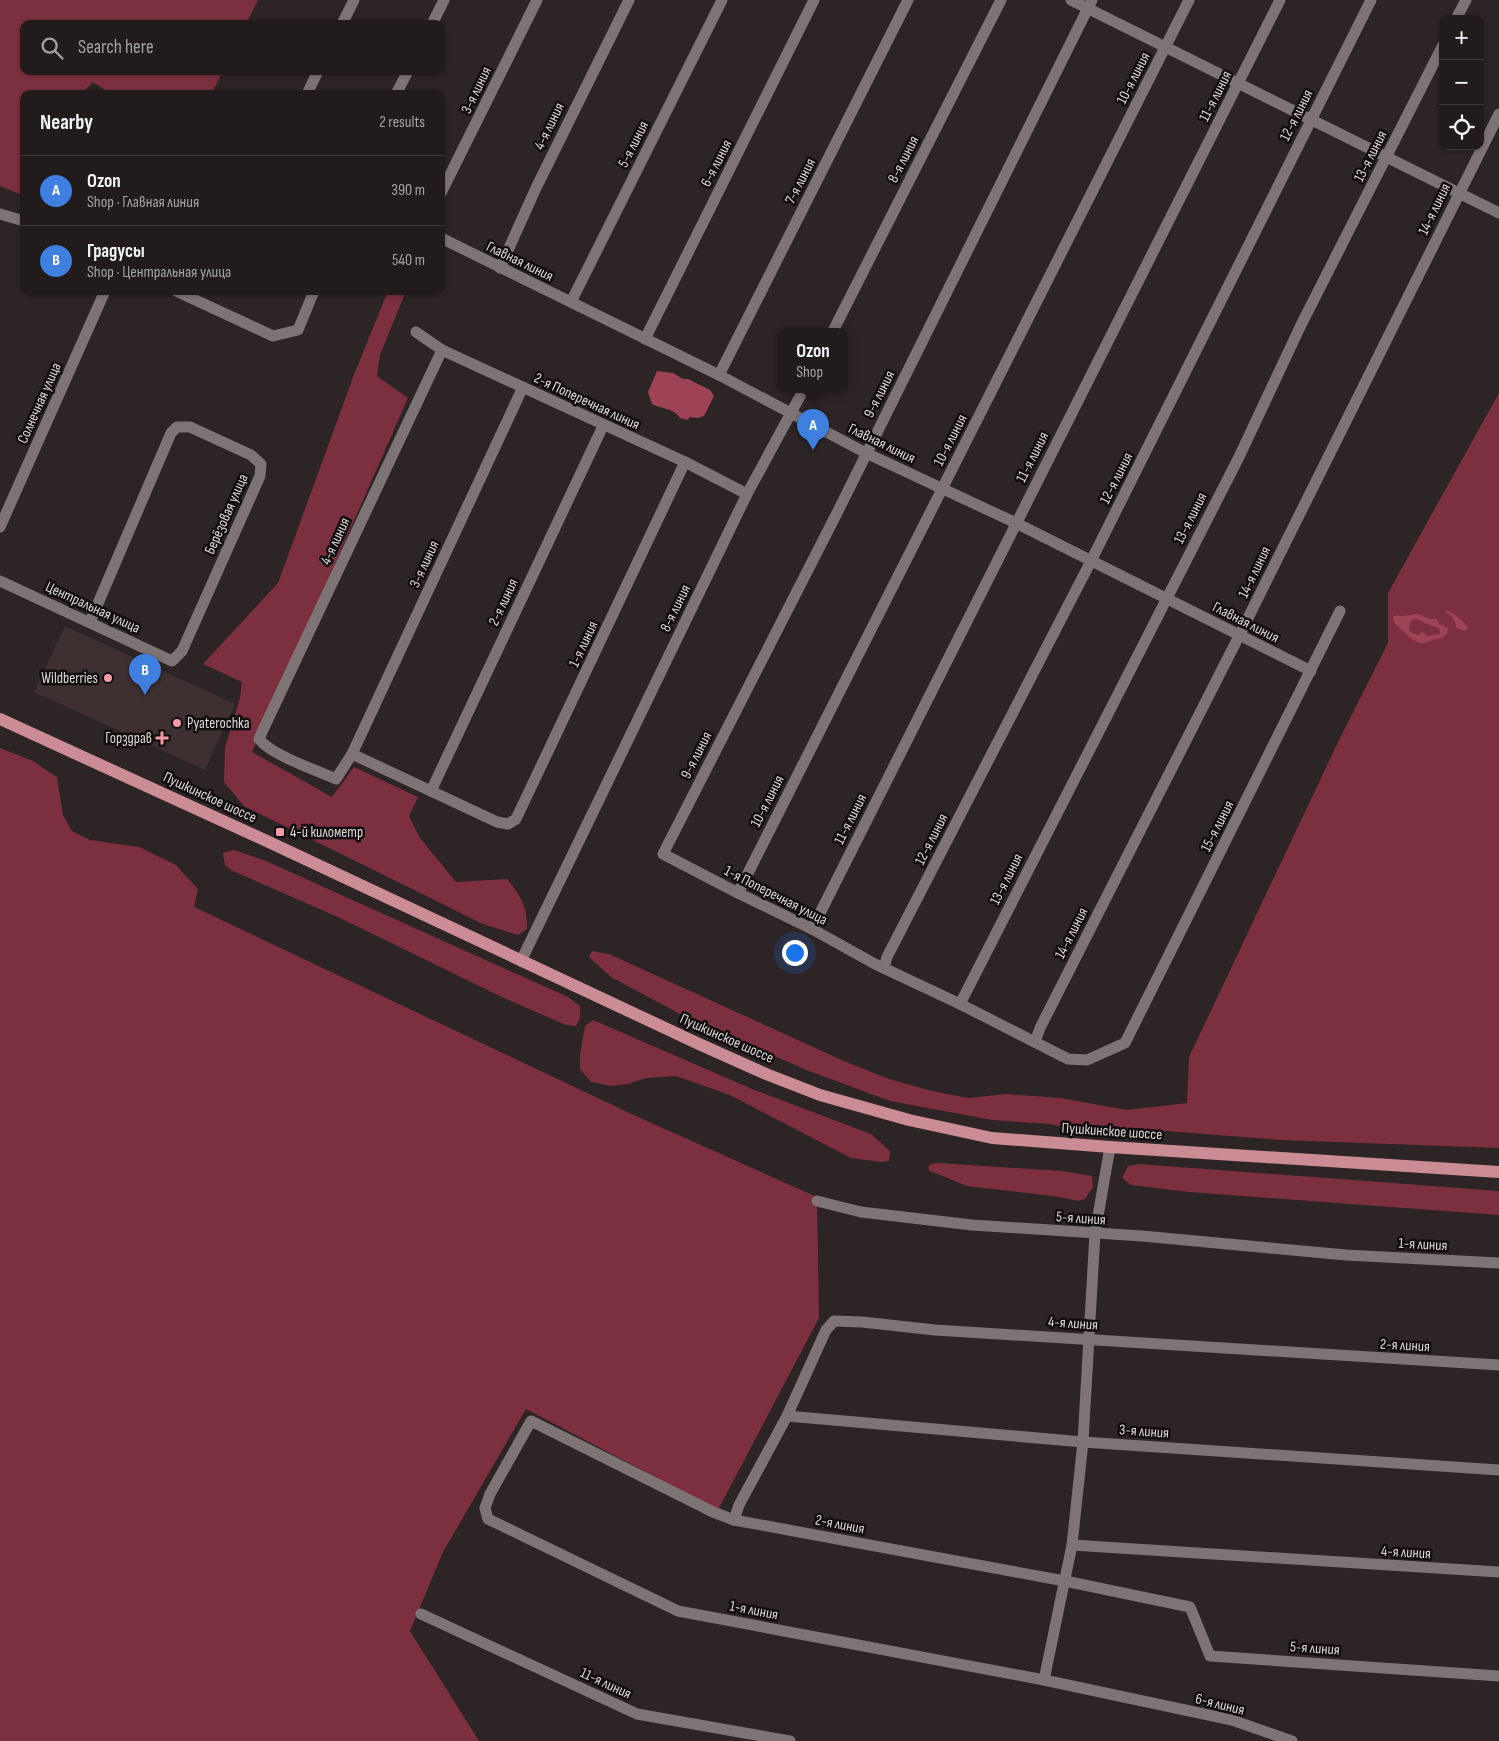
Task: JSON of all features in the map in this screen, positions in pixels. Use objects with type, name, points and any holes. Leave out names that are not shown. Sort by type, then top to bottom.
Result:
[{"type":"main road","name":"Пушкинское шоссе","points":[[0,719],[278,846],[757,1070],[820,1095],[909,1120],[992,1138],[1110,1148],[1499,1172]]},
{"type":"street","points":[[344,20],[354,0]]},
{"type":"street","points":[[434,20],[444,0]]},
{"type":"street","name":"3-я линия","points":[[445,185],[537,0]]},
{"type":"street","name":"4-я линия","points":[[500,268],[536,188],[629,0]]},
{"type":"street","name":"5-я линия","points":[[571,302],[722,0]]},
{"type":"street","name":"6-я линия","points":[[645,339],[814,0]]},
{"type":"street","name":"7-я линия","points":[[718,375],[908,0]]},
{"type":"street","name":"8-я линия","points":[[835,328],[1001,0]]},
{"type":"street","points":[[1070,0],[1090,4],[1165,48],[1499,213]]},
{"type":"street","name":"10-я линия","points":[[738,893],[1189,0]]},
{"type":"street","name":"11-я линия","points":[[812,929],[1280,0]]},
{"type":"street","name":"12-я линия","points":[[880,966],[888,957],[1091,561],[1371,0]]},
{"type":"street","points":[[1458,15],[1466,0]]},
{"type":"street","name":"9-я линия","points":[[663,854],[1090,4]]},
{"type":"street","name":"13-я линия","points":[[960,1004],[1239,457],[1301,325],[1439,53]]},
{"type":"street","points":[[308,90],[316,75]]},
{"type":"street","points":[[398,90],[406,75]]},
{"type":"street","name":"14-я линия","points":[[1035,1042],[1044,1020],[1239,636],[1499,114]]},
{"type":"street","points":[[1,216],[20,220]]},
{"type":"street","name":"Главная линия","points":[[445,240],[718,375],[866,453],[1016,523],[1311,671]]},
{"type":"street","name":"Солнечная улица","points":[[0,527],[103,295]]},
{"type":"street","points":[[185,295],[273,336],[298,330],[312,295]]},
{"type":"street","name":"2-я Поперечная линия","points":[[416,332],[442,350],[603,426],[685,462],[747,494]]},
{"type":"street","name":"4-я линия","points":[[263,745],[259,739],[262,732],[442,350]]},
{"type":"street","name":"3-я линия","points":[[263,745],[336,779],[352,754],[523,387]]},
{"type":"street","name":"8-я линия","points":[[521,961],[747,494],[802,393]]},
{"type":"street","name":"2-я линия","points":[[431,791],[603,426]]},
{"type":"street","name":"Берёзовая улица","points":[[90,622],[171,434],[177,427],[190,427],[251,455],[261,464],[260,476],[182,651],[172,661]]},
{"type":"street","name":"1-я линия","points":[[431,791],[497,822],[508,824],[516,819],[685,462]]},
{"type":"street","name":"Центральная улица","points":[[0,581],[172,661]]},
{"type":"street","name":"15-я линия","points":[[1115,1049],[1125,1044],[1340,611]]},
{"type":"street","points":[[352,754],[431,791]]},
{"type":"street","name":"1-я Поперечная улица","points":[[663,854],[812,929],[880,966],[1068,1059],[1086,1060],[1115,1049]]},
{"type":"street","points":[[1044,1680],[1072,1545],[1084,1442],[1095,1234],[1110,1148]]},
{"type":"street","name":"5-я линия","points":[[817,1201],[861,1212],[972,1225],[1346,1255]]},
{"type":"street","name":"1-я линия","points":[[1346,1255],[1499,1263]]},
{"type":"street","name":"4-я линия","points":[[787,1416],[826,1330],[834,1321],[862,1322],[934,1330],[1310,1354]]},
{"type":"street","name":"2-я линия","points":[[1310,1354],[1499,1365]]},
{"type":"street","points":[[734,1520],[739,1506],[787,1416]]},
{"type":"street","name":"3-я линия","points":[[787,1416],[1084,1442],[1499,1470]]},
{"type":"street","name":"2-я линия","points":[[531,1421],[713,1512],[734,1520],[1065,1581],[1162,1602]]},
{"type":"street","name":"1-я линия","points":[[531,1421],[490,1494],[485,1508],[488,1519],[678,1611],[1044,1680],[1139,1701]]},
{"type":"street","name":"4-я линия","points":[[1072,1545],[1499,1572]]},
{"type":"street","name":"5-я линия","points":[[1162,1602],[1190,1607],[1210,1656],[1499,1676]]},
{"type":"street","name":"11-я линия","points":[[421,1614],[637,1714],[790,1741]]},
{"type":"street","name":"6-я линия","points":[[1139,1701],[1232,1720],[1292,1741]]},
{"type":"shaded area","points":[[0,0],[258,0],[248,20],[20,20],[20,75],[221,75],[213,90],[105,90],[93,82],[85,90],[20,90],[20,194],[0,186]]},
{"type":"shaded area","points":[[386,295],[404,295],[380,355],[377,376],[408,398],[252,752],[332,797],[354,767],[418,797],[409,816],[420,838],[456,882],[507,879],[516,890],[525,908],[527,921],[527,929],[518,935],[483,924],[244,806],[224,782],[225,748],[240,698],[242,682],[203,664],[278,583],[355,372]]},
{"type":"shaded area","points":[[657,371],[673,373],[710,390],[714,396],[704,416],[698,418],[690,417],[687,420],[680,418],[671,410],[652,404],[648,392]]},
{"type":"shaded area","points":[[1499,393],[1499,1148],[1281,1140],[1167,1131],[1099,1136],[1050,1124],[992,1120],[890,1101],[809,1071],[693,1021],[611,977],[589,957],[592,951],[609,954],[844,1061],[889,1079],[932,1091],[968,1098],[1006,1094],[1060,1098],[1127,1110],[1187,1103],[1189,1057],[1339,740],[1388,643],[1388,593]]},
{"type":"shaded area","points":[[1447,611],[1468,627],[1466,631],[1456,628],[1453,618],[1445,612]]},
{"type":"shaded area","points":[[1418,614],[1430,619],[1437,619],[1439,624],[1448,628],[1447,634],[1442,638],[1425,643],[1416,642],[1394,623],[1393,617],[1396,615]],"holes":[[[1411,620],[1422,621],[1437,627],[1440,630],[1440,634],[1427,636],[1423,632],[1418,635],[1410,632]]]},
{"type":"shaded area","points":[[65,626],[235,704],[205,770],[34,692]]},
{"type":"shaded area","points":[[0,748],[33,761],[57,777],[63,815],[72,831],[90,840],[139,847],[176,865],[198,889],[194,907],[638,1117],[817,1197],[819,1318],[718,1510],[526,1409],[443,1552],[410,1631],[479,1741],[0,1741]]},
{"type":"shaded area","points":[[234,850],[266,861],[568,997],[580,1006],[580,1018],[576,1026],[566,1025],[506,999],[340,918],[231,870],[225,865],[223,853]]},
{"type":"shaded area","points":[[593,1020],[752,1089],[871,1134],[890,1151],[889,1161],[881,1162],[851,1158],[730,1095],[676,1076],[646,1078],[628,1084],[611,1086],[591,1082],[580,1069],[580,1054],[585,1026]]},
{"type":"shaded area","points":[[930,1164],[1062,1171],[1092,1176],[1093,1187],[1085,1199],[1078,1201],[1060,1197],[967,1186],[930,1171],[928,1168]]},
{"type":"shaded area","points":[[1139,1164],[1499,1191],[1499,1215],[1189,1192],[1131,1185],[1122,1178],[1128,1166]]},
{"type":"place","name":"Ozon","points":[[813,450]]},
{"type":"place","name":"Wildberries","points":[[108,678]]},
{"type":"place","name":"Градусы","points":[[145,695]]},
{"type":"place","name":"Pyaterochka","points":[[177,723]]},
{"type":"place","name":"Горздрав","points":[[162,738]]},
{"type":"place","name":"4-й километр","points":[[280,832]]}]
